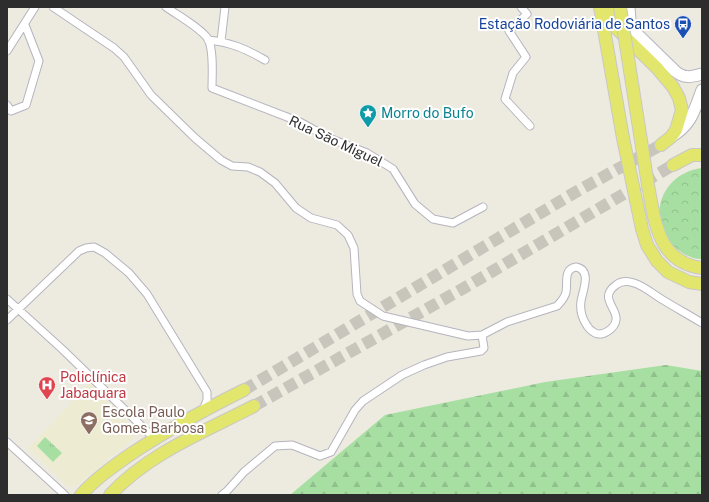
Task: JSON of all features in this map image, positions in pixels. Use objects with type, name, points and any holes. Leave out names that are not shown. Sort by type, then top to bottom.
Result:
[{"type":"main road","points":[[600,7],[623,138],[644,237],[654,258],[660,265],[674,276],[689,282],[702,284]]},
{"type":"main road","points":[[610,7],[617,29],[657,68],[676,92],[682,110],[676,130],[671,137],[661,145]]},
{"type":"main road","points":[[620,7],[648,185],[657,231],[661,241],[672,255],[689,265],[702,268]]},
{"type":"main road","points":[[673,165],[698,153]]},
{"type":"main road","points":[[81,495],[106,472],[154,438],[244,390]]},
{"type":"main road","points":[[110,495],[136,472],[160,454],[254,406]]},
{"type":"street","points":[[7,49],[35,7]]},
{"type":"street","points":[[53,7],[114,48],[124,57],[151,95],[195,138],[221,160],[232,166],[248,167],[260,172],[276,183],[296,208],[311,218],[337,225],[348,235],[354,248],[357,294],[360,301],[383,316],[468,336],[482,335],[512,320],[557,306],[561,302],[566,291],[567,272],[576,267],[583,271],[586,277],[581,302],[582,315],[589,328],[595,333],[600,334],[613,326],[616,317],[609,302],[610,294],[616,285],[626,281],[639,285],[702,323]]},
{"type":"street","points":[[166,7],[200,31],[208,40],[221,41],[244,48],[265,60]]},
{"type":"street","points":[[221,41],[225,7]]},
{"type":"street","points":[[521,7],[527,14],[509,31],[526,57],[513,73],[505,99],[530,126]]},
{"type":"street","points":[[629,7],[630,20],[635,32],[675,71],[680,75],[688,77],[702,74]]},
{"type":"street","points":[[9,108],[26,105],[39,61],[25,24]]},
{"type":"street","name":"Rua São Miguel","points":[[208,40],[213,69],[212,88],[300,122],[329,138],[367,153],[393,169],[415,204],[434,219],[453,223],[483,207]]},
{"type":"street","points":[[671,137],[680,132],[691,119],[702,90]]},
{"type":"street","points":[[7,320],[79,251],[94,247],[105,253],[129,273],[147,294],[207,392],[207,400],[203,411]]},
{"type":"street","points":[[7,299],[62,349],[154,438]]},
{"type":"street","points":[[222,495],[244,472],[275,446],[292,445],[320,456],[331,452],[355,410],[363,401],[402,375],[424,365],[447,357],[481,352],[484,348],[482,335]]},
{"type":"street","points":[[7,442],[65,495]]},
{"type":"shaded area","name":"Escola Paulo Gomes Barbosa","points":[[90,383],[131,426],[136,432],[136,436],[76,486],[70,488],[28,448]]},
{"type":"green space","points":[[702,168],[702,259],[689,256],[677,249],[667,238],[661,226],[659,213],[661,200],[667,189],[676,179],[688,172]]},
{"type":"green space","points":[[666,365],[702,371],[702,495],[290,495],[385,415],[545,382]]},
{"type":"green space","points":[[45,437],[62,453],[53,462],[37,446]]},
{"type":"tunnel","points":[[244,390],[574,193],[661,145]]},
{"type":"tunnel","points":[[254,406],[464,288],[673,165]]},
{"type":"place","name":"Estação Rodoviária de Santos","points":[[683,39]]},
{"type":"place","name":"Morro do Bufo","points":[[368,128]]},
{"type":"place","name":"Policlínica Jabaquara","points":[[47,400]]},
{"type":"place","name":"Escola Paulo Gomes Barbosa","points":[[89,435]]}]
